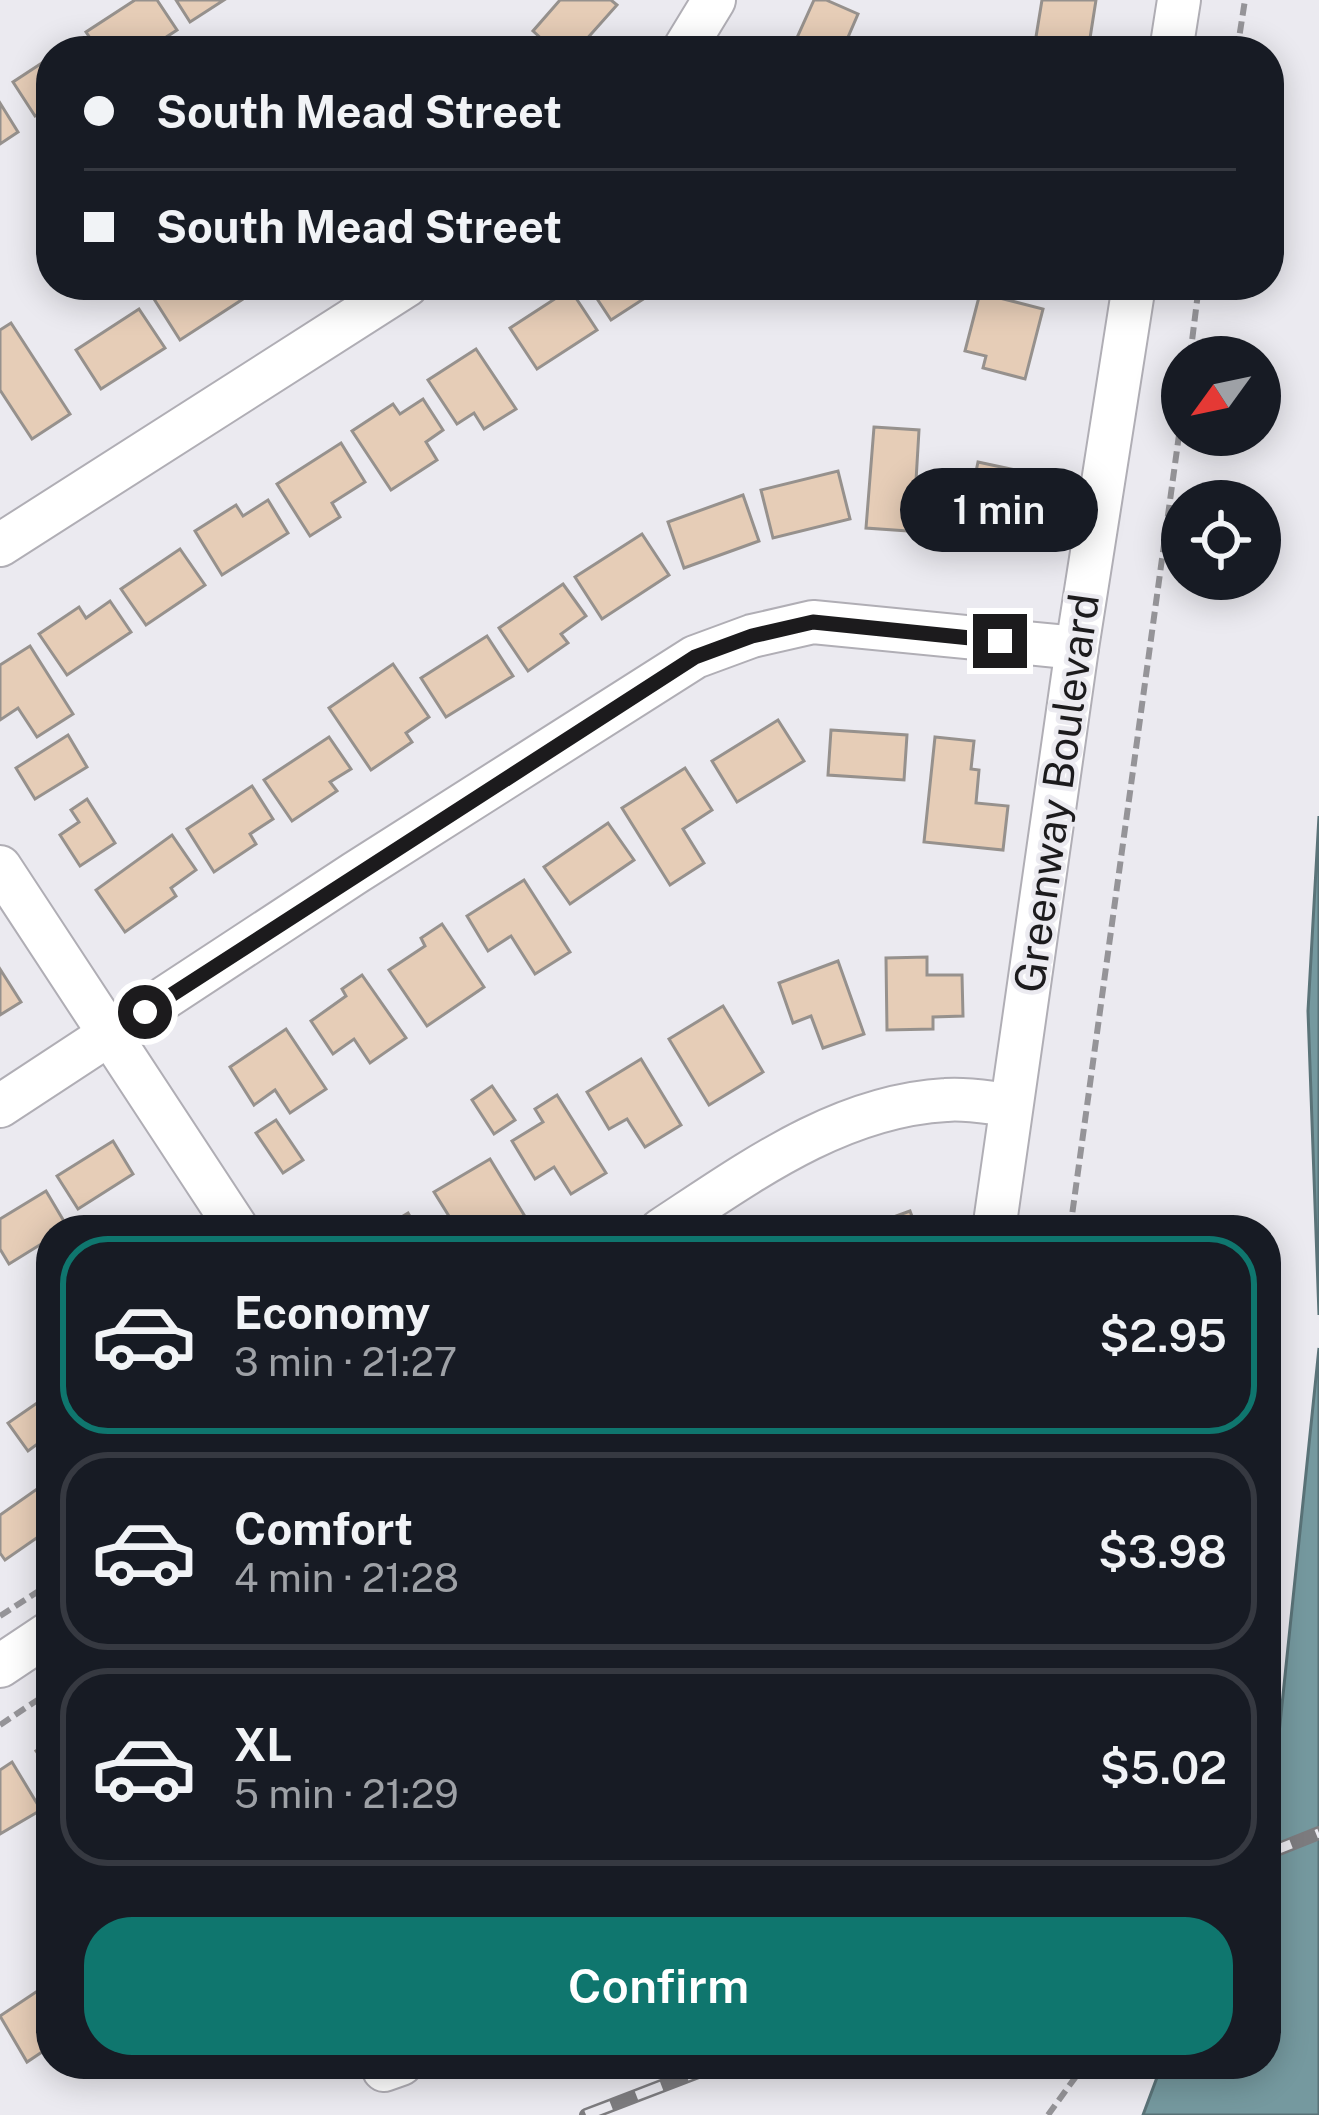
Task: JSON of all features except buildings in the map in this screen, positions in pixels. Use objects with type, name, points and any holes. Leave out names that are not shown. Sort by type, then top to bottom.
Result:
[{"type":"street","points":[[692,36],[714,0]]},
{"type":"street","points":[[1173,36],[1179,0]]},
{"type":"street","points":[[0,545],[384,300]]},
{"type":"street","name":"Greenway Boulevard","points":[[996,1215],[1132,300]]},
{"type":"street","points":[[0,1106],[695,657],[752,636],[813,622],[1077,648]]},
{"type":"street","points":[[0,867],[228,1215]]},
{"type":"street","points":[[685,1215],[801,1141],[885,1109],[948,1099],[1011,1105]]},
{"type":"street","points":[[0,1666],[36,1642]]},
{"type":"path","points":[[1239,36],[1245,0]]},
{"type":"path","points":[[1193,336],[1197,300]]},
{"type":"path","points":[[1072,1215],[1176,456]]},
{"type":"path","points":[[0,1725],[36,1701]]},
{"type":"path","points":[[1048,2115],[1074,2079]]},
{"type":"water","points":[[1319,816],[1319,1315],[1308,1011]]},
{"type":"water","points":[[1319,1348],[1319,2115],[1143,2115],[1156,2079],[1281,2079],[1281,1714]]},
{"type":"railway","points":[[1281,1848],[1319,1833]]},
{"type":"railway","points":[[586,2115],[680,2079]]},
{"type":"route","points":[[145,1012],[695,657],[752,636],[813,622],[1000,641]]}]
